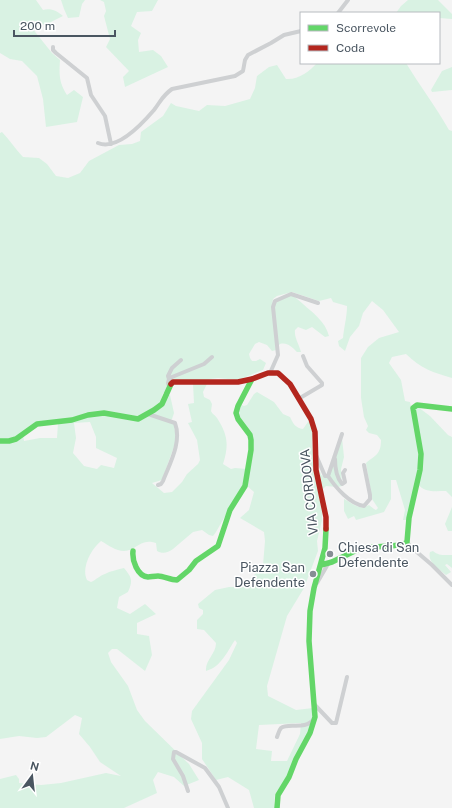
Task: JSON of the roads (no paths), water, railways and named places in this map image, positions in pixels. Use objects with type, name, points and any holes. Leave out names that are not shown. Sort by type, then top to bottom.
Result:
[{"type":"street","points":[[339,12],[348,0]]},
{"type":"street","points":[[98,143],[102,145],[111,144],[127,136],[154,110],[165,94],[172,89],[235,76],[243,71],[245,60],[248,55],[284,35],[300,31]]},
{"type":"street","points":[[53,47],[56,54],[87,78],[93,99],[105,116],[111,144]]},
{"type":"street","points":[[169,386],[174,382],[238,382],[270,373],[278,355],[273,307],[275,301],[291,294],[318,302]]},
{"type":"street","points":[[300,398],[322,385],[322,383],[307,366],[304,356]]},
{"type":"street","points":[[169,379],[204,364],[212,357]]},
{"type":"street","points":[[0,441],[16,439],[37,424],[72,420],[88,415],[104,413],[138,419],[161,406],[169,386],[168,376],[172,368],[181,360]]},
{"type":"street","name":"VIA CORDOVA","points":[[270,373],[278,373],[290,384],[300,398],[313,424],[315,432],[314,453],[316,470],[326,517],[325,548],[314,588],[310,610],[309,641],[316,717]]},
{"type":"street","points":[[132,551],[133,563],[147,577],[161,576],[177,580],[189,570],[196,561],[218,546],[230,510],[245,486],[252,447],[250,435],[238,419],[236,413],[252,379]]},
{"type":"street","points":[[321,566],[362,548],[402,545],[407,542],[409,534],[409,518],[420,471],[421,453],[419,436],[413,415],[413,408],[417,405],[452,409]]},
{"type":"street","points":[[148,414],[174,423],[178,437],[163,481],[158,485]]},
{"type":"street","points":[[328,476],[342,434]]},
{"type":"street","points":[[314,453],[318,458],[325,476],[328,476],[334,484],[356,505],[364,506],[370,499],[364,465]]},
{"type":"street","points":[[335,457],[337,473],[342,484],[345,482],[343,473],[345,470]]},
{"type":"street","points":[[407,542],[452,585]]},
{"type":"street","points":[[314,588],[328,564]]},
{"type":"street","points":[[314,704],[332,723],[336,723],[347,677]]},
{"type":"street","points":[[277,737],[283,727],[309,724],[316,717]]},
{"type":"street","points":[[277,808],[277,794],[287,779],[296,758],[314,727],[316,717]]},
{"type":"street","points":[[188,791],[183,776],[173,759],[174,752],[205,768],[219,787],[228,808]]},
{"type":"place","name":"Chiesa di San Defendente","points":[[330,554]]},
{"type":"place","name":"Piazza San Defendente","points":[[313,574]]}]
